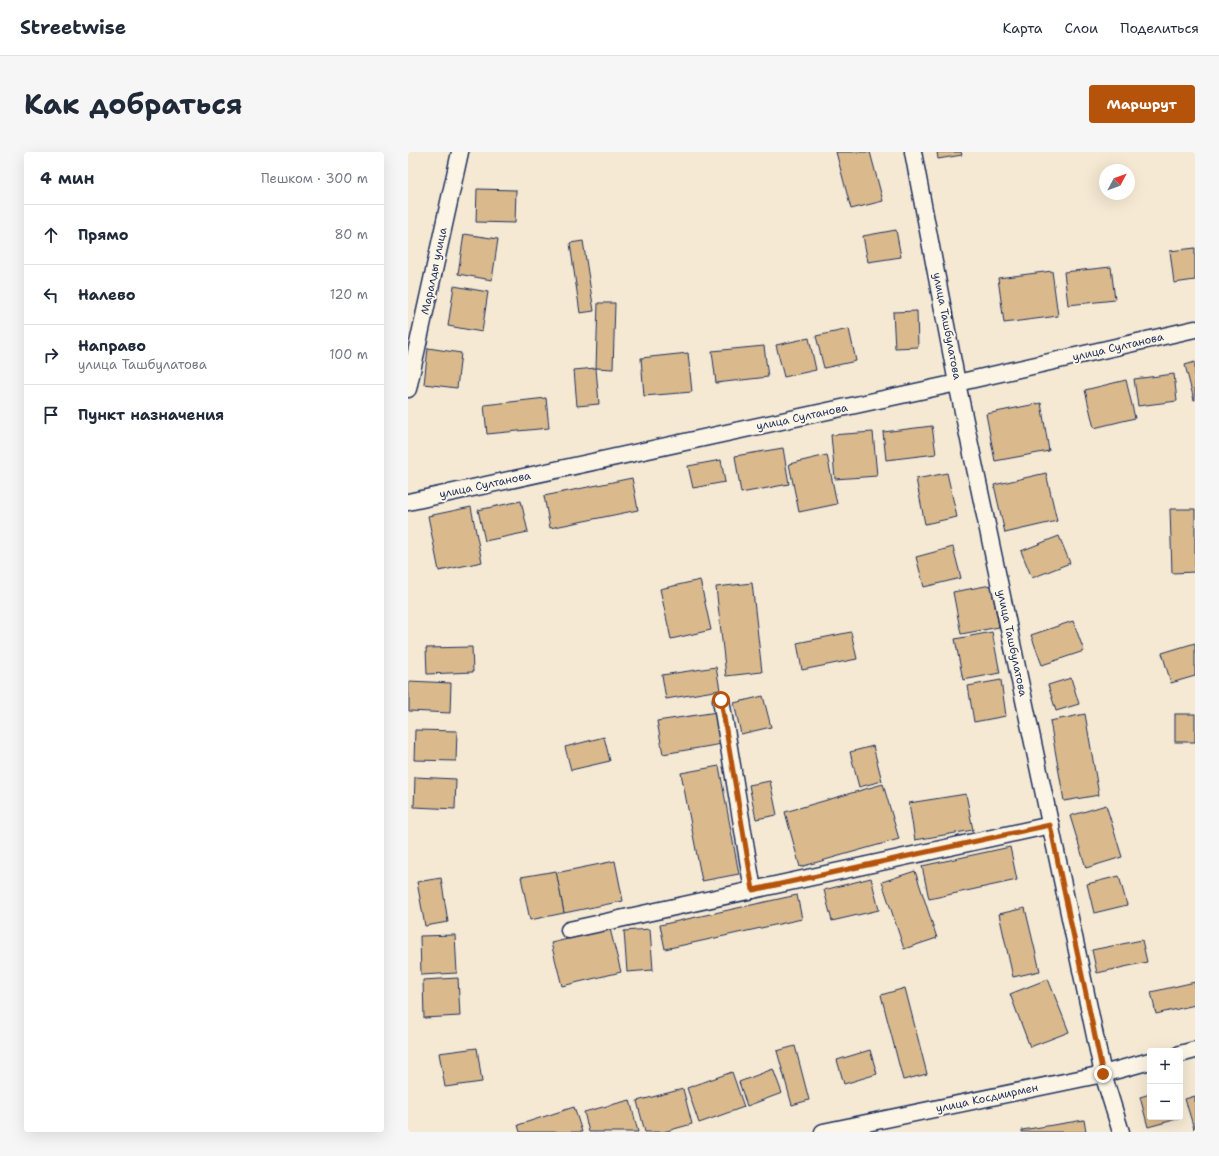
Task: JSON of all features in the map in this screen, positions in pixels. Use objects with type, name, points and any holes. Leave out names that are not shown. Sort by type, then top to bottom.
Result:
[{"type":"street","name":"Маралды улица","points":[[408,390],[460,152]]},
{"type":"street","name":"улица Ташбулатова","points":[[913,152],[957,383],[1050,825],[1103,1074],[1121,1132]]},
{"type":"street","name":"улица Султанова","points":[[408,502],[957,383],[1195,329]]},
{"type":"street","points":[[721,700],[753,890]]},
{"type":"street","points":[[569,930],[1050,825]]},
{"type":"street","points":[[1183,1053],[1195,1050]]},
{"type":"street","name":"улица Косдиирмен","points":[[822,1132],[1103,1074],[1147,1062]]},
{"type":"building","points":[[836,152],[870,152],[883,201],[851,209]]},
{"type":"building","points":[[937,152],[961,152],[962,155],[938,159]]},
{"type":"building","points":[[477,189],[516,190],[515,223],[476,222]]},
{"type":"building","points":[[896,230],[901,257],[868,262],[863,236]]},
{"type":"building","points":[[464,234],[498,239],[492,280],[458,274]]},
{"type":"building","points":[[583,241],[594,311],[580,313],[570,243]]},
{"type":"building","points":[[1195,248],[1195,280],[1174,283],[1170,251]]},
{"type":"building","points":[[1111,267],[1115,300],[1068,305],[1064,272]]},
{"type":"building","points":[[1052,271],[1058,316],[1004,323],[998,278]]},
{"type":"building","points":[[454,286],[488,292],[482,332],[448,326]]},
{"type":"building","points":[[598,303],[615,303],[613,369],[596,368]]},
{"type":"building","points":[[917,311],[918,347],[895,348],[893,312]]},
{"type":"building","points":[[849,329],[856,361],[824,368],[816,336]]},
{"type":"building","points":[[809,338],[816,370],[784,377],[776,345]]},
{"type":"building","points":[[764,346],[768,377],[716,383],[712,351]]},
{"type":"building","points":[[428,348],[461,353],[457,388],[424,384]]},
{"type":"building","points":[[688,353],[692,392],[644,396],[641,358]]},
{"type":"building","points":[[1195,362],[1195,400],[1194,400],[1185,365]]},
{"type":"building","points":[[596,368],[599,404],[577,406],[574,370]]},
{"type":"building","points":[[1174,374],[1177,401],[1138,406],[1134,379]]},
{"type":"building","points":[[1126,380],[1135,418],[1094,428],[1085,390]]},
{"type":"building","points":[[546,398],[549,428],[487,434],[484,405]]},
{"type":"building","points":[[1041,403],[1049,451],[995,461],[986,414]]},
{"type":"building","points":[[932,426],[936,454],[886,460],[883,432]]},
{"type":"building","points":[[873,432],[877,476],[835,479],[831,435]]},
{"type":"building","points":[[783,448],[789,484],[741,493],[735,456]]},
{"type":"building","points":[[827,455],[837,504],[799,512],[789,464]]},
{"type":"building","points":[[721,460],[725,482],[693,488],[688,466]]},
{"type":"building","points":[[947,473],[957,517],[925,524],[916,479]]},
{"type":"building","points":[[1046,473],[1057,521],[1005,533],[994,485]]},
{"type":"building","points":[[632,478],[638,510],[550,528],[544,496]]},
{"type":"building","points":[[521,501],[528,532],[485,541],[478,510]]},
{"type":"building","points":[[471,507],[482,562],[439,571],[428,516]]},
{"type":"building","points":[[1170,509],[1195,509],[1195,572],[1172,573]]},
{"type":"building","points":[[1059,536],[1070,563],[1032,578],[1021,551]]},
{"type":"building","points":[[953,547],[961,578],[924,587],[916,557]]},
{"type":"building","points":[[700,580],[711,630],[671,639],[660,589]]},
{"type":"building","points":[[752,583],[762,672],[726,676],[716,587]]},
{"type":"building","points":[[991,585],[999,627],[961,634],[953,592]]},
{"type":"building","points":[[1073,621],[1084,651],[1042,665],[1031,635]]},
{"type":"building","points":[[851,632],[857,659],[802,670],[797,643]]},
{"type":"building","points":[[992,632],[1000,673],[963,680],[955,639]]},
{"type":"building","points":[[1195,643],[1195,676],[1171,683],[1162,653]]},
{"type":"building","points":[[472,647],[473,672],[427,674],[426,648]]},
{"type":"building","points":[[716,667],[720,690],[666,699],[662,675]]},
{"type":"building","points":[[1071,678],[1079,704],[1056,711],[1048,685]]},
{"type":"building","points":[[1001,680],[1006,716],[974,722],[968,686]]},
{"type":"building","points":[[409,681],[451,683],[450,713],[409,711]]},
{"type":"building","points":[[763,696],[771,727],[741,734],[734,703]]},
{"type":"building","points":[[717,712],[722,744],[663,754],[657,721]]},
{"type":"building","points":[[1085,714],[1099,795],[1064,801],[1050,721]]},
{"type":"building","points":[[1175,714],[1195,714],[1195,742],[1175,742]]},
{"type":"building","points":[[415,730],[457,731],[456,761],[414,760]]},
{"type":"building","points":[[604,737],[610,761],[571,770],[565,747]]},
{"type":"building","points":[[873,746],[882,781],[859,787],[850,752]]},
{"type":"building","points":[[719,766],[739,874],[702,881],[681,773]]},
{"type":"building","points":[[415,777],[456,779],[455,809],[414,807]]},
{"type":"building","points":[[770,781],[777,815],[756,819],[749,785]]},
{"type":"building","points":[[883,784],[899,839],[800,867],[785,812]]},
{"type":"building","points":[[966,794],[973,830],[915,840],[909,803]]},
{"type":"building","points":[[1106,805],[1122,857],[1086,868],[1070,816]]},
{"type":"building","points":[[1010,847],[1017,880],[929,899],[922,866]]},
{"type":"building","points":[[615,861],[623,901],[564,913],[556,873]]},
{"type":"building","points":[[556,871],[564,913],[530,920],[521,877]]},
{"type":"building","points":[[915,871],[937,938],[904,949],[882,882]]},
{"type":"building","points":[[1119,876],[1127,905],[1094,913],[1087,884]]},
{"type":"building","points":[[441,878],[448,922],[425,926],[417,882]]},
{"type":"building","points":[[871,878],[879,910],[832,921],[824,890]]},
{"type":"building","points":[[797,895],[802,919],[665,949],[660,925]]},
{"type":"building","points":[[1025,908],[1040,971],[1013,977],[999,914]]},
{"type":"building","points":[[610,929],[621,972],[562,986],[551,943]]},
{"type":"building","points":[[650,929],[653,970],[627,972],[624,931]]},
{"type":"building","points":[[455,935],[457,973],[421,975],[420,936]]},
{"type":"building","points":[[1142,940],[1147,962],[1097,973],[1092,950]]},
{"type":"building","points":[[458,978],[460,1016],[424,1018],[423,980]]},
{"type":"building","points":[[1048,979],[1069,1032],[1030,1047],[1010,994]]},
{"type":"building","points":[[1195,982],[1195,1005],[1156,1014],[1151,992]]},
{"type":"building","points":[[905,988],[927,1074],[903,1080],[881,995]]},
{"type":"building","points":[[795,1046],[809,1100],[792,1105],[777,1051]]},
{"type":"building","points":[[477,1048],[482,1082],[445,1087],[439,1053]]},
{"type":"building","points":[[870,1050],[877,1074],[844,1084],[837,1060]]},
{"type":"building","points":[[773,1069],[782,1093],[747,1106],[739,1082]]},
{"type":"building","points":[[732,1072],[744,1107],[699,1123],[687,1088]]},
{"type":"building","points":[[683,1089],[692,1124],[663,1132],[645,1132],[637,1101]]},
{"type":"building","points":[[1147,1095],[1147,1120],[1174,1120],[1148,1127],[1140,1097]]},
{"type":"building","points":[[1195,1096],[1195,1132],[1185,1099]]},
{"type":"building","points":[[630,1100],[638,1132],[589,1132],[584,1112]]},
{"type":"building","points":[[574,1107],[582,1132],[520,1132],[518,1125]]},
{"type":"building","points":[[1084,1120],[1086,1132],[1022,1132],[1022,1130]]},
{"type":"route","points":[[721,700],[753,890],[1050,825],[1103,1074]]}]
